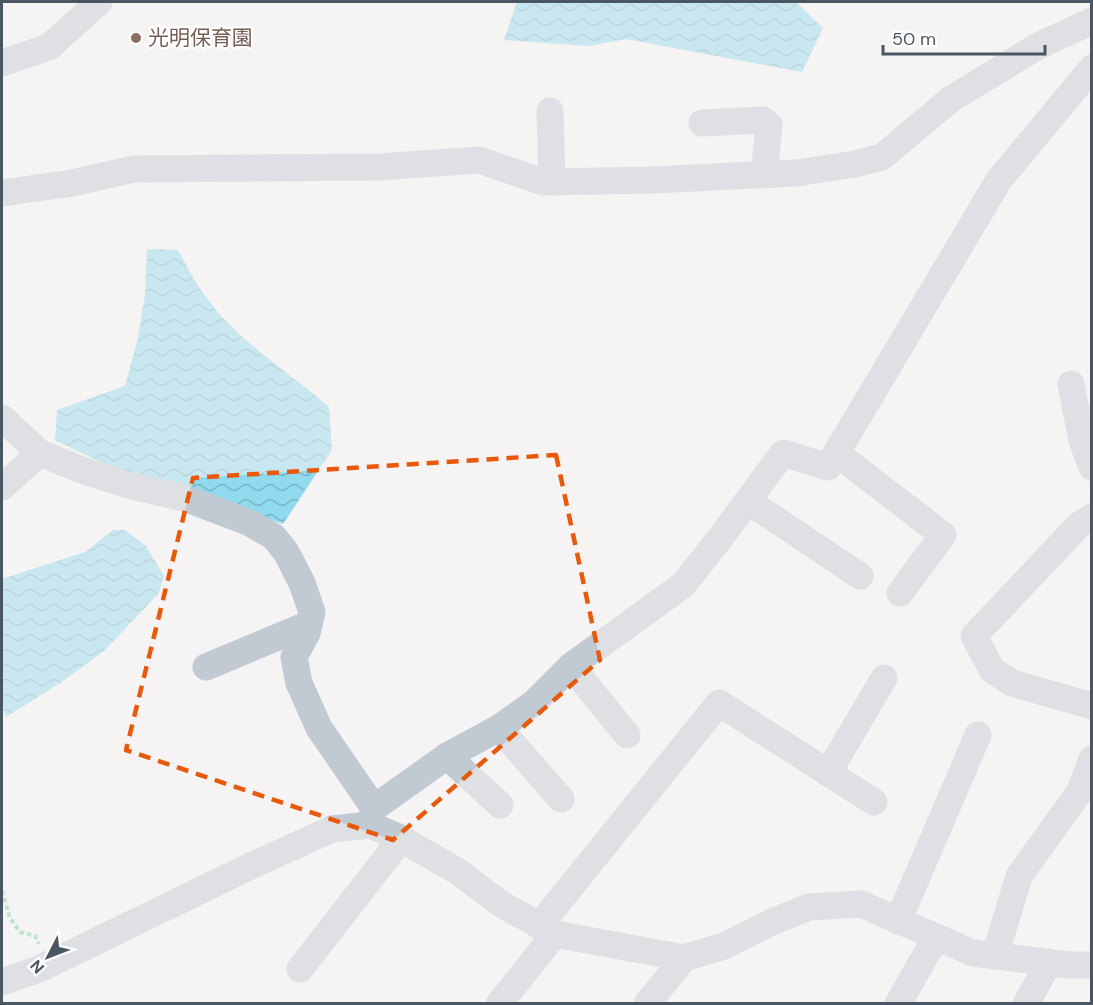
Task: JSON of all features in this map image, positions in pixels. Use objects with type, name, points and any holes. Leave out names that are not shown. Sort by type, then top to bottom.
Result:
[{"type":"street","points":[[2,63],[49,47],[99,2]]},
{"type":"street","points":[[2,193],[72,183],[134,169],[379,167],[479,160],[543,182],[653,180],[808,172],[882,157],[951,99],[1040,45],[1092,21]]},
{"type":"street","points":[[2,982],[47,964],[332,829],[372,816],[447,756],[499,728],[534,703],[571,666],[683,585],[783,453],[828,467],[999,180],[1092,68]]},
{"type":"street","points":[[550,111],[552,182]]},
{"type":"street","points":[[702,123],[763,120],[768,125],[764,175]]},
{"type":"street","points":[[1071,384],[1082,441],[1092,467]]},
{"type":"street","points":[[2,418],[40,453],[128,485],[184,498],[250,523],[274,537],[286,552],[302,583],[312,612],[307,633],[294,657],[299,683],[319,728],[372,816],[401,839],[457,871],[501,904],[547,930],[684,958],[724,946],[772,922],[810,907],[861,904],[973,953],[1092,965]]},
{"type":"street","points":[[2,487],[40,453]]},
{"type":"street","points":[[836,453],[943,535],[900,593]]},
{"type":"street","points":[[748,501],[860,576]]},
{"type":"street","points":[[1092,517],[1079,525],[974,636],[992,670],[1012,683],[1092,706]]},
{"type":"street","points":[[206,667],[309,624]]},
{"type":"street","points":[[571,666],[627,735]]},
{"type":"street","points":[[828,773],[884,678]]},
{"type":"street","points":[[499,1004],[547,930],[719,703],[874,802]]},
{"type":"street","points":[[499,728],[561,799]]},
{"type":"street","points":[[898,921],[978,735]]},
{"type":"street","points":[[447,756],[500,805]]},
{"type":"street","points":[[996,956],[1019,876],[1080,791],[1092,759]]},
{"type":"street","points":[[300,969],[401,839]]},
{"type":"street","points":[[898,1004],[936,937]]},
{"type":"street","points":[[647,1004],[684,958]]},
{"type":"street","points":[[1026,1004],[1049,962]]},
{"type":"street","points":[[2,992],[9,1004]]},
{"type":"path","points":[[2,891],[10,918],[20,932],[35,936],[47,964]]},
{"type":"highlighted area","points":[[556,455],[600,660],[393,840],[126,750],[193,478]]},
{"type":"water","points":[[517,2],[796,2],[823,28],[802,72],[626,39],[588,46],[504,40]]},
{"type":"water","points":[[147,249],[178,250],[202,292],[233,328],[329,407],[332,450],[283,524],[106,465],[55,440],[57,410],[125,386],[138,338],[145,295]]},
{"type":"water","points":[[113,530],[125,530],[146,546],[164,576],[159,593],[103,652],[60,683],[6,717],[2,706],[2,579],[85,552]]},
{"type":"place","name":"光明保育園","points":[[136,38]]}]
